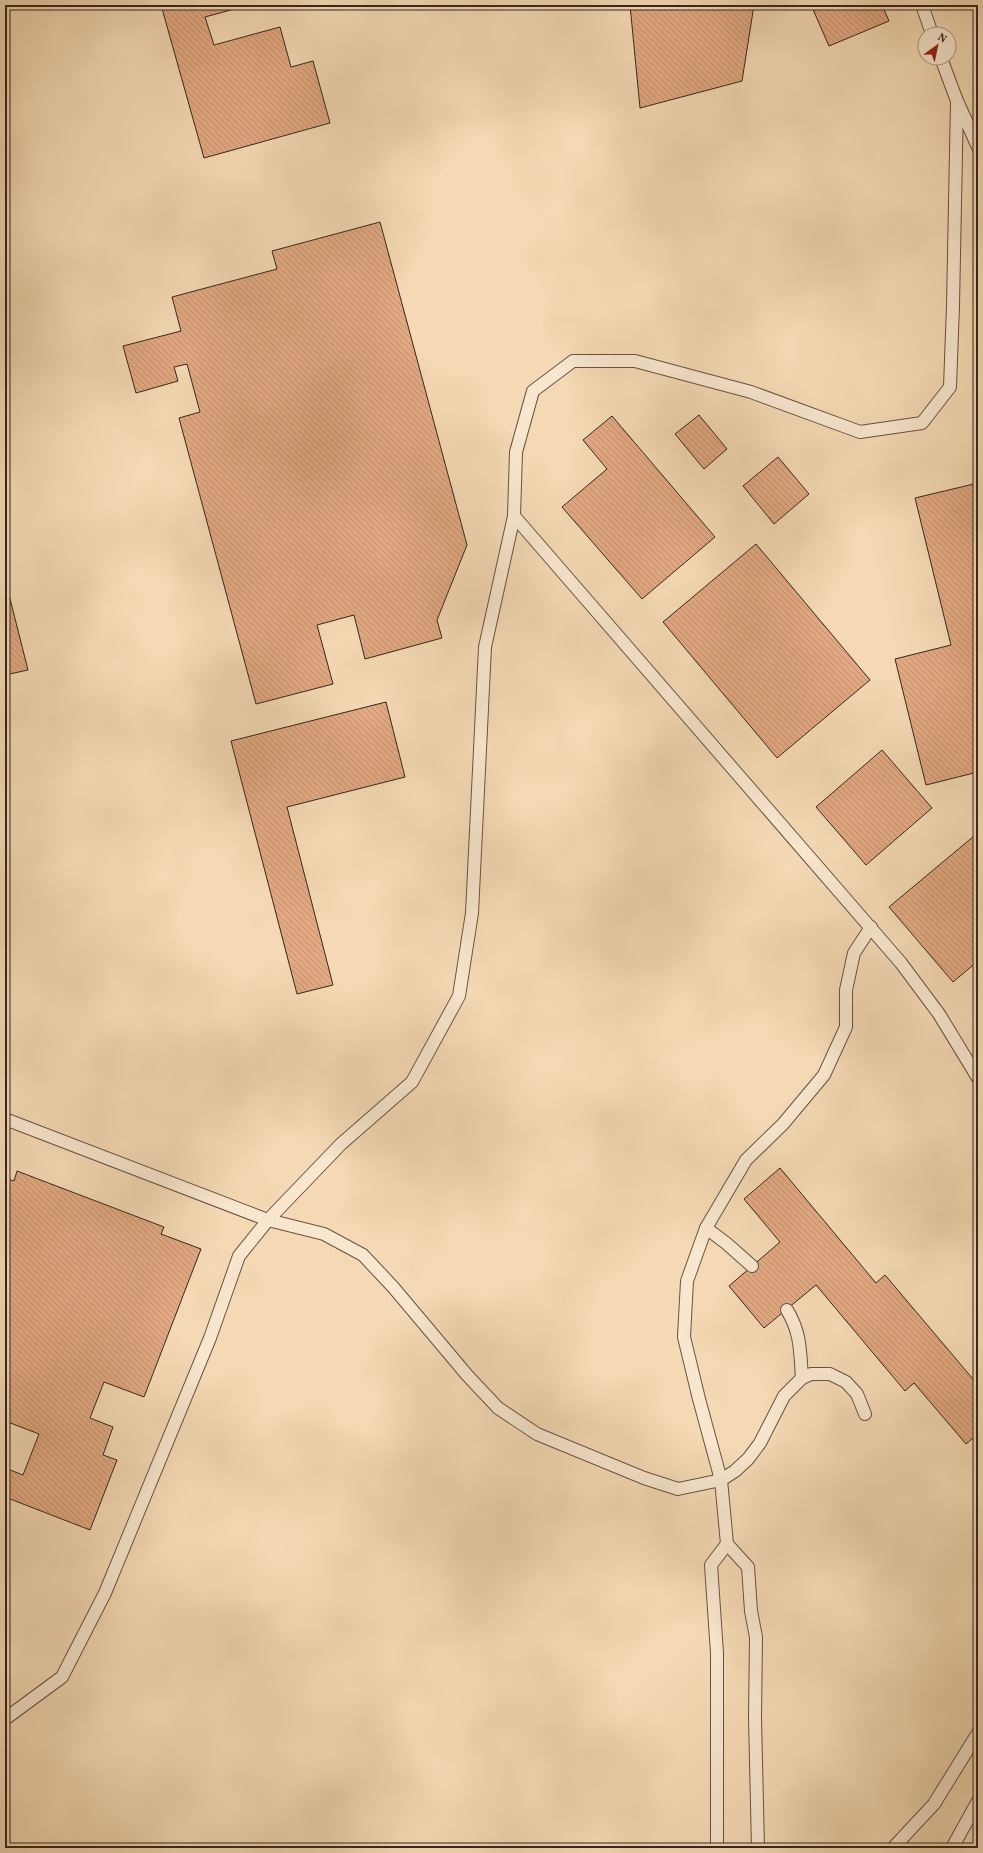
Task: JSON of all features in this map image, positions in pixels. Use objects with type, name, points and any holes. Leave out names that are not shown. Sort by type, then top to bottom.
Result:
[{"type":"lane","points":[[922,5],[929,26]]},
{"type":"lane","points":[[944,66],[978,147]]},
{"type":"lane","points":[[5,1719],[62,1677],[105,1594],[210,1338],[239,1256],[268,1220],[341,1144],[412,1082],[459,996],[472,913],[484,647],[514,516],[516,452],[532,391],[573,362],[636,361],[751,392],[860,432],[922,424],[950,387],[957,100]]},
{"type":"lane","points":[[514,516],[901,963],[939,1014],[978,1078]]},
{"type":"lane","points":[[758,1848],[755,1718],[756,1637],[750,1611],[748,1566],[727,1544],[721,1480],[684,1337],[687,1281],[706,1228],[746,1160],[783,1124],[824,1075],[846,1027],[846,990],[854,953],[871,927]]},
{"type":"lane","points":[[5,1119],[268,1220],[324,1234],[363,1255],[467,1375],[498,1408],[537,1434],[644,1478],[678,1489],[721,1480],[735,1471],[748,1459],[760,1443],[784,1396],[802,1378],[820,1373],[838,1377],[846,1382],[857,1394],[865,1414]]},
{"type":"lane","points":[[706,1228],[752,1266]]},
{"type":"lane","points":[[787,1310],[796,1324],[800,1348],[802,1378]]},
{"type":"lane","points":[[717,1848],[717,1653],[711,1565],[727,1544]]},
{"type":"lane","points":[[893,1848],[934,1804],[978,1733]]},
{"type":"lane","points":[[952,1848],[978,1801]]},
{"type":"building","points":[[161,5],[249,5],[205,17],[214,45],[280,27],[291,67],[313,61],[330,123],[204,158]]},
{"type":"building","points":[[630,5],[754,5],[742,81],[640,108]]},
{"type":"building","points":[[811,5],[882,5],[889,21],[829,46]]},
{"type":"building","points":[[380,222],[467,545],[437,620],[442,638],[365,659],[354,615],[317,625],[333,684],[256,704],[179,418],[200,412],[187,364],[174,367],[178,381],[136,393],[123,346],[181,331],[172,297],[277,269],[272,251]]},
{"type":"building","points":[[699,415],[727,449],[704,469],[675,434]]},
{"type":"building","points":[[612,416],[715,537],[642,599],[562,507],[607,469],[583,440]]},
{"type":"building","points":[[778,457],[809,494],[774,524],[743,486]]},
{"type":"building","points":[[978,483],[978,772],[926,785],[895,659],[951,645],[915,498]]},
{"type":"building","points":[[756,544],[870,680],[777,758],[663,622]]},
{"type":"building","points":[[5,579],[28,670],[5,675]]},
{"type":"building","points":[[386,702],[405,777],[287,807],[333,985],[297,994],[231,741]]},
{"type":"building","points":[[882,750],[932,808],[866,865],[816,807]]},
{"type":"building","points":[[974,836],[978,841],[978,961],[953,982],[889,907]]},
{"type":"building","points":[[780,1168],[876,1283],[885,1275],[978,1385],[978,1434],[966,1444],[914,1383],[905,1391],[816,1285],[764,1328],[729,1286],[780,1242],[744,1199]]},
{"type":"building","points":[[17,1171],[164,1227],[161,1234],[201,1249],[144,1397],[104,1382],[90,1418],[113,1427],[103,1455],[117,1460],[90,1530],[5,1497],[5,1468],[23,1475],[39,1434],[5,1421],[5,1178],[14,1181]]}]
